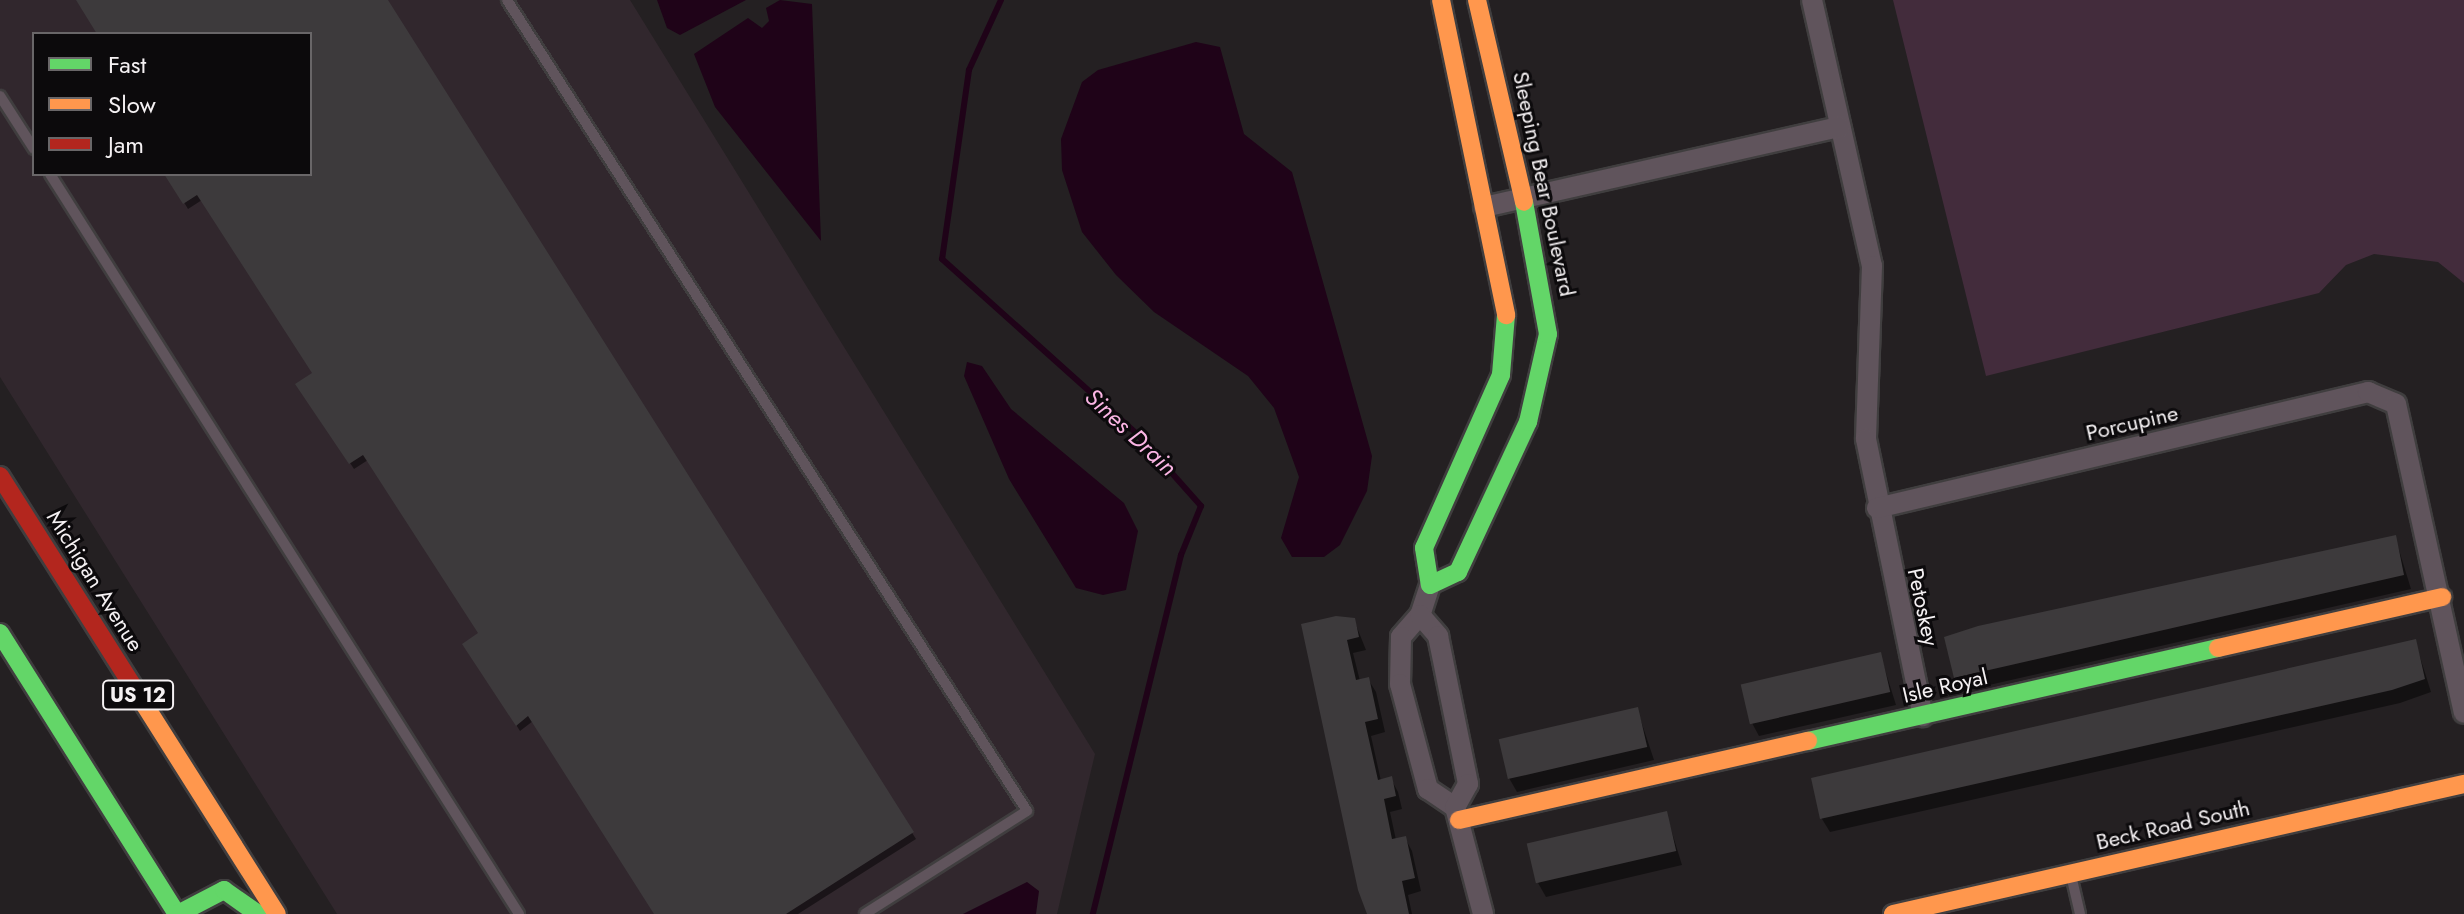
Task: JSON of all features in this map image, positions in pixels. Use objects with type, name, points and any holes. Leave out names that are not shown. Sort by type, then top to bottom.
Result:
[{"type":"street","points":[[1441,0],[1507,318],[1506,347],[1501,375],[1424,548],[1430,585],[1420,615],[1401,637],[1400,684],[1428,789],[1457,814],[1483,914]]},
{"type":"street","name":"Sleeping Bear Boulevard","points":[[1430,585],[1458,572],[1543,377],[1546,296],[1477,0]]},
{"type":"street","name":"Petoskey","points":[[1812,0],[1872,266],[1866,409],[1877,508],[1923,716]]},
{"type":"street","points":[[1484,207],[1840,127]]},
{"type":"street","name":"Porcupine","points":[[1877,508],[2368,392],[2396,404],[2442,597]]},
{"type":"street","name":"Michigan Avenue","points":[[0,476],[277,914]]},
{"type":"street","points":[[2442,597],[2464,713]]},
{"type":"street","name":"Isle Royal","points":[[1457,814],[1923,716],[2442,597]]},
{"type":"street","points":[[1420,615],[1438,636],[1468,784],[1457,814]]},
{"type":"street","points":[[0,633],[178,914],[224,890],[258,914]]},
{"type":"street","name":"Beck Road South","points":[[1893,914],[2464,784]]},
{"type":"lane","points":[[507,0],[1027,811],[865,914]]},
{"type":"lane","points":[[0,96],[32,146]]},
{"type":"lane","points":[[51,176],[519,914]]},
{"type":"lane","points":[[2071,873],[2080,914]]},
{"type":"shaded area","points":[[0,0],[630,0],[1095,754],[1057,914],[337,914],[0,377]]},
{"type":"shaded area","points":[[657,0],[746,0],[680,35],[667,28]]},
{"type":"shaded area","points":[[780,0],[812,4],[821,241],[715,107],[694,54],[748,18],[762,28],[769,21],[766,8]]},
{"type":"shaded area","points":[[1893,0],[2464,0],[2464,283],[2438,262],[2374,254],[2346,265],[2319,293],[1986,376]]},
{"type":"shaded area","points":[[1196,42],[1220,47],[1244,134],[1292,172],[1372,456],[1367,491],[1340,545],[1324,557],[1292,557],[1281,538],[1299,477],[1274,408],[1248,376],[1154,312],[1116,275],[1082,232],[1062,170],[1061,139],[1082,82],[1098,70]]},
{"type":"shaded area","points":[[967,362],[982,366],[1011,409],[1124,503],[1138,531],[1126,590],[1103,595],[1076,588],[1009,479],[964,376]]},
{"type":"shaded area","points":[[1027,882],[1039,891],[1036,914],[963,914]]},
{"type":"building","points":[[76,0],[388,0],[914,832],[786,914],[654,914],[528,716],[516,726],[462,644],[478,633],[363,455],[349,464],[295,384],[312,373],[197,195],[183,204],[165,176],[312,176],[312,32],[96,32]]},
{"type":"building","points":[[2396,535],[2404,575],[1954,678],[1944,637],[1978,626]]},
{"type":"building","points":[[1336,616],[1355,618],[1359,637],[1347,640],[1356,680],[1369,677],[1378,719],[1365,722],[1378,780],[1392,776],[1396,796],[1384,799],[1392,839],[1406,836],[1415,878],[1402,881],[1409,914],[1367,914],[1358,890],[1301,624]]},
{"type":"building","points":[[2416,639],[2425,679],[2392,690],[1820,819],[1811,778]]},
{"type":"building","points":[[1881,652],[1890,692],[1750,724],[1741,684]]},
{"type":"building","points":[[1638,707],[1647,747],[1508,779],[1499,739]]},
{"type":"building","points":[[1667,811],[1676,851],[1536,883],[1527,843]]},
{"type":"waterway","name":"Sines Drain","points":[[1001,0],[969,70],[942,259],[1138,435],[1201,506],[1181,555],[1093,914]]},
{"type":"traffic: fast","points":[[1506,315],[1501,375],[1424,548],[1430,585],[1458,572],[1528,422],[1548,334],[1524,202]]},
{"type":"traffic: fast","points":[[0,633],[177,914]]},
{"type":"traffic: fast","points":[[1808,741],[2218,648]]},
{"type":"traffic: fast","points":[[178,914],[224,890],[258,914]]},
{"type":"traffic: slow","points":[[1441,0],[1506,315]]},
{"type":"traffic: slow","points":[[1477,0],[1524,202]]},
{"type":"traffic: slow","points":[[2218,648],[2442,597]]},
{"type":"traffic: slow","points":[[134,688],[277,914]]},
{"type":"traffic: slow","points":[[1459,820],[1808,741]]},
{"type":"traffic: slow","points":[[1893,914],[2464,784]]},
{"type":"traffic: jam","points":[[0,476],[134,688]]}]
